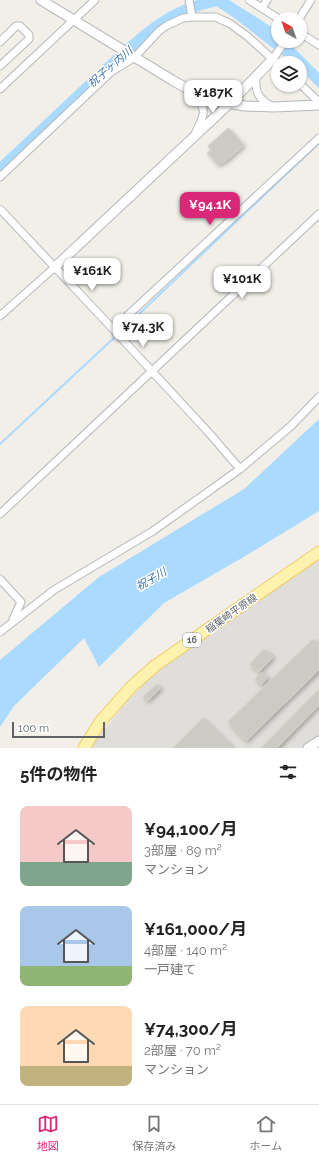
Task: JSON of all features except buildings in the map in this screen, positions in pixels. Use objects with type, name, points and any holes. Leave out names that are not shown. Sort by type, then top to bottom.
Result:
[{"type":"main road","name":"稲葉崎平原線","points":[[84,748],[100,722],[114,705],[131,687],[156,665],[319,552]]},
{"type":"street","points":[[41,0],[172,80],[195,93],[217,102],[245,106],[274,107],[318,105]]},
{"type":"street","points":[[0,90],[95,0]]},
{"type":"street","points":[[189,0],[192,17]]},
{"type":"street","points":[[249,0],[271,14]]},
{"type":"street","points":[[262,8],[267,0]]},
{"type":"street","points":[[303,12],[311,0]]},
{"type":"street","points":[[0,177],[111,72],[134,56],[159,31],[183,18],[216,17],[230,23],[258,45],[271,58]]},
{"type":"street","points":[[0,42],[16,26],[20,26],[29,35],[29,39],[0,66]]},
{"type":"street","points":[[307,37],[319,44]]},
{"type":"street","points":[[0,316],[55,267],[271,65]]},
{"type":"street","points":[[256,78],[256,92],[265,103],[274,107]]},
{"type":"street","points":[[307,92],[318,105]]},
{"type":"street","points":[[194,136],[204,115],[202,104],[195,93]]},
{"type":"street","points":[[114,330],[319,138]]},
{"type":"street","points":[[0,209],[114,330],[151,372],[210,434],[240,469]]},
{"type":"street","points":[[0,514],[319,214]]},
{"type":"street","points":[[0,632],[12,621],[54,590],[153,531],[240,469],[290,426],[319,397]]},
{"type":"street","points":[[0,580],[21,602],[12,621]]},
{"type":"street","points":[[308,748],[319,741]]},
{"type":"shaded area","points":[[319,558],[319,736],[301,748],[90,748],[127,701],[159,669]]},
{"type":"water","points":[[207,0],[229,0],[271,27],[271,47],[233,17]]},
{"type":"water","points":[[273,48],[294,48],[302,56],[283,56]]},
{"type":"water","points":[[307,61],[319,73],[319,88],[307,77]]},
{"type":"water","name":"祝子川","points":[[319,419],[319,511],[164,603],[99,667],[84,638],[14,706],[0,727],[0,660],[99,577],[244,489]]},
{"type":"waterway","name":"祝子ヶ内川","points":[[0,169],[136,42],[149,32],[169,18],[190,8],[219,0],[224,3]]},
{"type":"waterway","points":[[119,333],[319,143]]},
{"type":"waterway","points":[[0,444],[116,336]]}]
